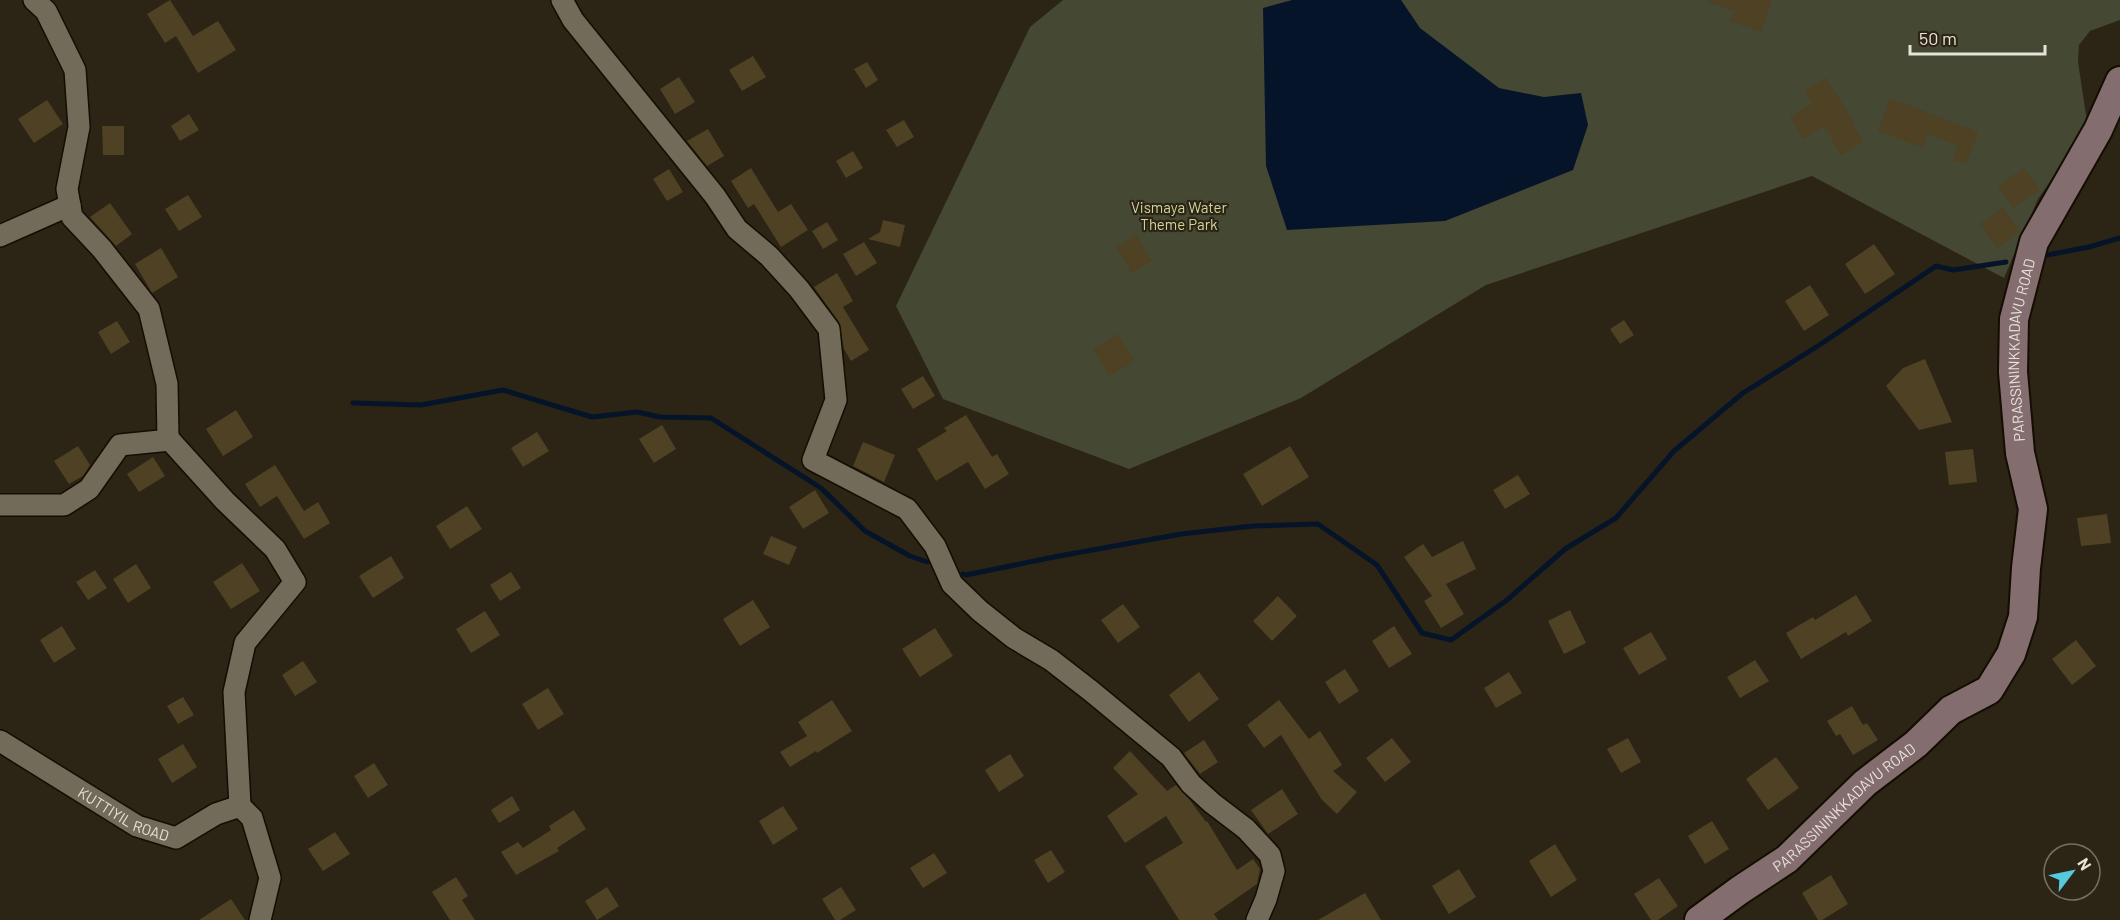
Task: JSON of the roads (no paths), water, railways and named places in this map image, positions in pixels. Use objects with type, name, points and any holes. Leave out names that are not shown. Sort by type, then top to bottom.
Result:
[{"type":"main road","name":"PARASSININKKADAVU ROAD","points":[[1699,920],[1787,860],[1865,783],[1916,744],[1951,710],[1989,690],[2011,654],[2023,617],[2033,509],[2020,453],[2013,372],[2014,319],[2034,242],[2098,130],[2120,81]]},
{"type":"street","points":[[34,0],[46,11],[75,70],[80,127],[67,189],[72,217],[102,249],[149,309],[167,384],[168,438],[225,501],[275,549],[295,582],[245,643],[234,692],[240,806],[252,818],[270,878],[260,920]]},
{"type":"street","points":[[562,0],[573,20],[714,196],[736,229],[769,256],[799,289],[829,330],[836,400],[813,460],[907,509],[935,546],[952,584],[980,611],[1014,638],[1051,660],[1091,691],[1171,757],[1191,784],[1246,829],[1270,855],[1274,871],[1257,920]]},
{"type":"street","points":[[0,237],[70,205]]},
{"type":"street","points":[[0,505],[64,505],[89,489],[120,445],[170,440]]},
{"type":"street","name":"KUTTIYIL ROAD","points":[[0,741],[137,826],[176,838],[216,814],[240,806]]},
{"type":"water","points":[[1292,0],[1401,0],[1420,28],[1499,88],[1544,97],[1581,93],[1588,125],[1573,170],[1445,221],[1287,230],[1266,166],[1263,8]]},
{"type":"waterway","points":[[2042,256],[2120,238]]},
{"type":"waterway","points":[[963,574],[1181,534],[1253,526],[1318,524],[1377,565],[1422,633],[1451,640],[1507,600],[1565,549],[1616,518],[1674,451],[1743,393],[1821,344],[1936,266],[1953,270],[2006,262]]},
{"type":"waterway","points":[[353,403],[421,405],[503,390],[592,417],[637,412],[660,417],[711,418],[821,488],[865,531],[910,556],[927,562]]},
{"type":"park label","name":"Vismaya Water Theme Park","points":[[1179,216]]}]
